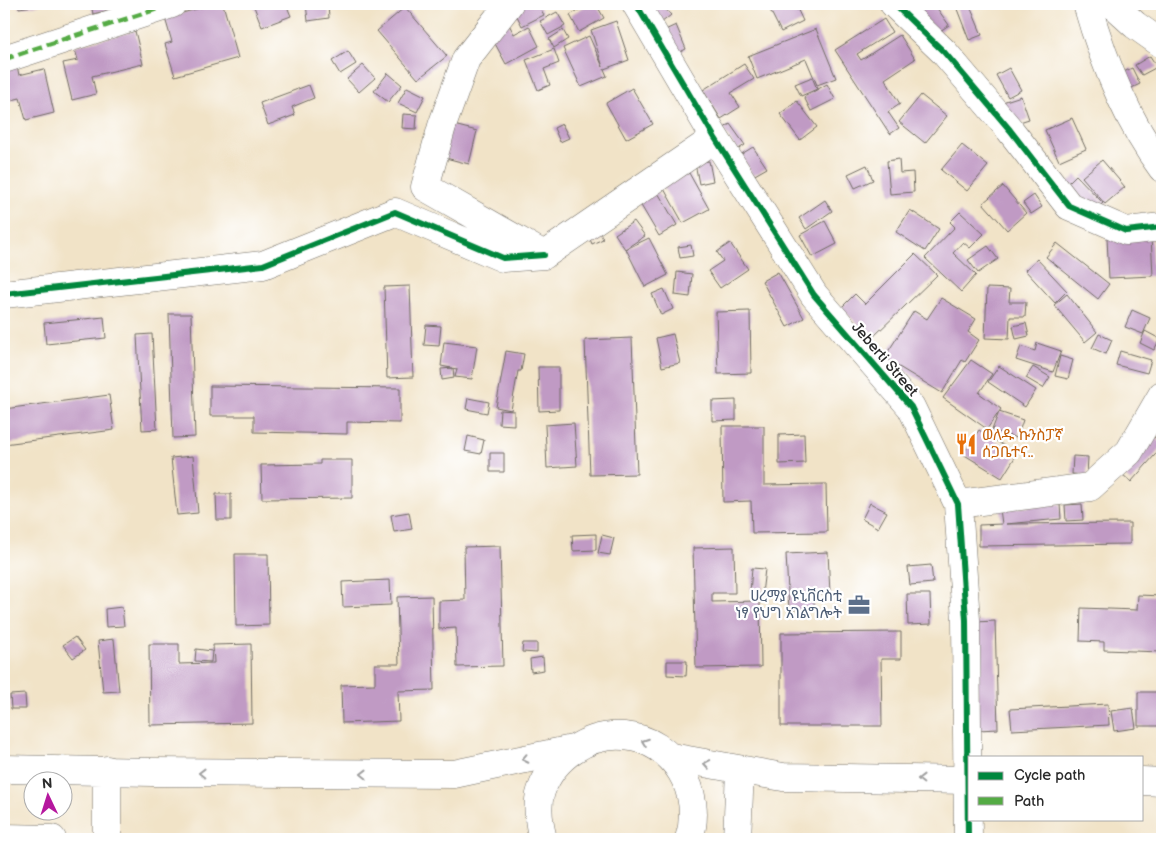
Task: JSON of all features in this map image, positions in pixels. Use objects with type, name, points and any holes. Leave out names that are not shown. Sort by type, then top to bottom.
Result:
[{"type":"street","points":[[4,59],[172,4]]},
{"type":"street","points":[[509,4],[466,59],[442,126],[425,188],[544,255]]},
{"type":"street","name":"Jeberti Street","points":[[636,4],[715,138],[814,295],[911,407],[958,504],[966,620],[969,756]]},
{"type":"street","points":[[894,4],[944,52],[1010,130],[1069,206],[1126,230],[1162,227]]},
{"type":"street","points":[[1087,4],[1094,28],[1120,92],[1147,147],[1162,168]]},
{"type":"street","points":[[1112,4],[1135,25],[1162,44]]},
{"type":"street","points":[[4,294],[263,265],[395,212],[503,258],[544,255],[715,138]]},
{"type":"street","points":[[958,504],[1090,487],[1129,452],[1162,395]]},
{"type":"street","points":[[4,768],[454,774],[573,749],[598,738],[624,736],[650,743],[671,757],[686,777],[694,800],[694,824],[689,839]]},
{"type":"street","points":[[543,839],[538,818],[541,791],[553,767],[573,749]]},
{"type":"street","points":[[671,757],[783,777],[968,780]]},
{"type":"street","points":[[107,770],[107,839]]},
{"type":"street","points":[[737,839],[740,770]]},
{"type":"street","points":[[1144,781],[1162,782]]},
{"type":"street","name":"Jeberti Street","points":[[968,820],[968,839]]},
{"type":"street","points":[[4,838],[52,839]]},
{"type":"building","points":[[18,4],[40,4],[40,5],[19,8]]},
{"type":"building","points":[[91,4],[133,4],[93,14]]},
{"type":"building","points":[[214,4],[223,4],[238,58],[175,76],[165,44],[172,42],[165,18]]},
{"type":"building","points":[[253,4],[286,4],[291,16],[262,27]]},
{"type":"building","points":[[306,4],[328,4],[329,18],[308,21]]},
{"type":"building","points":[[511,4],[538,4],[544,15],[522,26]]},
{"type":"building","points":[[589,4],[596,4],[604,18],[579,32],[570,15]]},
{"type":"building","points":[[661,4],[671,15],[661,23],[652,10]]},
{"type":"building","points":[[778,4],[795,4],[803,21],[781,32],[769,8]]},
{"type":"building","points":[[921,4],[934,4],[949,25],[928,39],[909,11]]},
{"type":"building","points":[[955,4],[969,4],[982,35],[969,40]]},
{"type":"building","points":[[405,7],[447,56],[418,79],[377,31]]},
{"type":"building","points":[[557,12],[565,26],[548,35],[540,21]]},
{"type":"building","points":[[504,15],[514,34],[529,26],[539,46],[506,64],[485,25]]},
{"type":"building","points":[[884,19],[892,32],[857,54],[861,60],[900,35],[915,59],[885,79],[900,104],[888,112],[899,128],[890,134],[835,50]]},
{"type":"building","points":[[616,21],[629,60],[604,69],[607,76],[581,87],[563,48],[589,36],[603,67],[591,30]]},
{"type":"building","points":[[676,25],[686,49],[674,55],[663,31]]},
{"type":"building","points":[[816,29],[836,78],[817,85],[806,59],[757,79],[748,56]]},
{"type":"building","points":[[563,30],[568,39],[554,48],[549,39]]},
{"type":"building","points":[[135,31],[143,64],[92,76],[96,94],[72,100],[63,63],[78,60],[74,46]]},
{"type":"building","points":[[554,49],[559,63],[544,69],[550,85],[538,90],[526,60]]},
{"type":"building","points":[[348,51],[356,64],[340,74],[332,61]]},
{"type":"building","points":[[1150,56],[1157,67],[1142,75],[1135,65]]},
{"type":"building","points":[[744,64],[754,79],[731,93],[740,107],[721,119],[703,90]]},
{"type":"building","points":[[363,65],[375,78],[359,92],[347,79]]},
{"type":"building","points":[[17,66],[19,75],[44,69],[54,113],[26,120],[20,98],[4,102],[4,69]]},
{"type":"building","points":[[1009,68],[1021,90],[1008,97],[996,75]]},
{"type":"building","points":[[1132,68],[1140,84],[1121,93],[1113,77]]},
{"type":"building","points":[[388,73],[402,85],[388,102],[374,91]]},
{"type":"building","points":[[812,77],[817,89],[801,96],[795,84]]},
{"type":"building","points":[[827,84],[835,99],[811,111],[804,97]]},
{"type":"building","points":[[309,85],[314,98],[292,107],[295,115],[268,125],[260,103]]},
{"type":"building","points":[[407,87],[425,96],[417,112],[398,103]]},
{"type":"building","points":[[632,88],[653,124],[626,139],[606,103]]},
{"type":"building","points":[[921,95],[947,116],[925,143],[899,122]]},
{"type":"building","points":[[1021,96],[1029,119],[994,130],[987,107]]},
{"type":"building","points":[[797,101],[817,127],[800,140],[780,114]]},
{"type":"building","points":[[403,114],[417,115],[416,129],[402,128]]},
{"type":"building","points":[[1072,118],[1086,149],[1059,161],[1045,130]]},
{"type":"building","points":[[442,122],[477,131],[469,164],[434,155]]},
{"type":"building","points":[[562,124],[569,138],[560,142],[554,128]]},
{"type":"building","points":[[730,124],[745,145],[737,150],[723,129]]},
{"type":"building","points":[[962,145],[988,166],[967,191],[941,170]]},
{"type":"building","points":[[753,147],[767,168],[753,176],[740,155]]},
{"type":"building","points":[[899,159],[900,173],[913,172],[914,192],[890,194],[887,161]]},
{"type":"building","points":[[1102,160],[1125,187],[1105,204],[1082,177]]},
{"type":"building","points":[[709,161],[713,181],[699,184],[695,163]]},
{"type":"building","points":[[867,165],[873,180],[855,188],[848,174]]},
{"type":"building","points":[[689,173],[709,209],[683,223],[663,187]]},
{"type":"building","points":[[4,175],[9,210],[4,210]]},
{"type":"building","points":[[1076,175],[1103,203],[1094,211],[1067,184]]},
{"type":"building","points":[[1003,186],[1026,213],[1007,230],[983,203]]},
{"type":"building","points":[[657,191],[677,225],[659,236],[639,202]]},
{"type":"building","points":[[1034,195],[1042,207],[1031,214],[1023,203]]},
{"type":"building","points":[[825,200],[832,211],[806,229],[799,218]]},
{"type":"building","points":[[910,210],[939,229],[925,251],[896,232]]},
{"type":"building","points":[[960,212],[984,234],[970,248],[963,242],[953,253],[976,275],[961,292],[925,258],[955,227],[950,222]]},
{"type":"building","points":[[4,219],[7,219],[8,240],[4,240]]},
{"type":"building","points":[[634,221],[645,236],[625,249],[615,234]]},
{"type":"building","points":[[825,221],[837,244],[812,257],[800,235]]},
{"type":"building","points":[[597,226],[603,239],[592,244],[586,230]]},
{"type":"building","points":[[1151,236],[1153,276],[1109,278],[1107,238]]},
{"type":"building","points":[[649,238],[668,275],[645,287],[626,249]]},
{"type":"building","points":[[730,243],[748,269],[720,288],[708,271],[723,261],[717,252]]},
{"type":"building","points":[[1057,243],[1109,284],[1098,299],[1046,257]]},
{"type":"building","points":[[691,245],[693,256],[680,258],[678,247]]},
{"type":"building","points":[[988,246],[998,259],[978,273],[968,260]]},
{"type":"building","points":[[915,254],[937,275],[872,338],[841,308],[855,294],[865,304]]},
{"type":"building","points":[[1037,259],[1067,291],[1055,303],[1025,270]]},
{"type":"building","points":[[677,272],[692,274],[690,297],[675,295]]},
{"type":"building","points":[[778,272],[804,318],[787,327],[762,281]]},
{"type":"building","points":[[410,286],[413,377],[387,378],[384,287]]},
{"type":"building","points":[[987,288],[1010,289],[1009,302],[1026,302],[1025,317],[1010,317],[1009,339],[985,338]]},
{"type":"building","points":[[664,289],[673,309],[661,315],[652,294]]},
{"type":"building","points":[[1067,294],[1097,332],[1085,342],[1054,305]]},
{"type":"building","points":[[941,298],[976,319],[968,332],[979,340],[965,362],[962,360],[942,393],[884,358],[914,311],[927,319]]},
{"type":"building","points":[[1132,310],[1150,318],[1143,334],[1125,327]]},
{"type":"building","points":[[750,311],[751,373],[718,374],[716,312]]},
{"type":"building","points":[[169,314],[191,314],[195,437],[173,438]]},
{"type":"building","points":[[104,317],[106,338],[46,344],[44,323]]},
{"type":"building","points":[[1026,323],[1029,336],[1016,339],[1013,326]]},
{"type":"building","points":[[426,325],[441,326],[439,346],[424,345]]},
{"type":"building","points":[[1145,331],[1160,339],[1154,350],[1140,343]]},
{"type":"building","points":[[152,334],[157,429],[142,430],[137,335]]},
{"type":"building","points":[[673,334],[680,363],[662,367],[656,338]]},
{"type":"building","points":[[1099,334],[1112,340],[1106,354],[1092,348]]},
{"type":"building","points":[[632,338],[637,474],[590,475],[585,340]]},
{"type":"building","points":[[444,342],[477,346],[472,379],[455,377],[457,369],[441,366]]},
{"type":"building","points":[[1037,343],[1061,351],[1053,372],[1016,360],[1021,346],[1035,351]]},
{"type":"building","points":[[506,351],[524,354],[521,371],[518,371],[511,410],[496,407]]},
{"type":"building","points":[[1120,351],[1151,360],[1147,373],[1116,365]]},
{"type":"building","points":[[1060,356],[1073,360],[1068,379],[1055,376]]},
{"type":"building","points":[[971,360],[992,374],[979,393],[1001,409],[987,429],[943,398]]},
{"type":"building","points":[[999,366],[1036,390],[1025,407],[988,382]]},
{"type":"building","points":[[538,367],[559,367],[559,410],[539,411]]},
{"type":"building","points":[[1033,367],[1050,377],[1043,388],[1026,378]]},
{"type":"building","points":[[453,368],[454,378],[442,380],[441,369]]},
{"type":"building","points":[[210,386],[400,388],[400,423],[347,422],[347,434],[254,432],[254,416],[210,416]]},
{"type":"building","points":[[109,395],[114,430],[4,444],[4,409]]},
{"type":"building","points":[[468,398],[489,402],[487,413],[466,409]]},
{"type":"building","points":[[736,400],[736,420],[712,421],[712,401]]},
{"type":"building","points":[[500,410],[514,411],[514,425],[499,424]]},
{"type":"building","points":[[999,412],[1023,420],[1017,438],[992,430]]},
{"type":"building","points":[[574,423],[577,466],[547,468],[545,425]]},
{"type":"building","points":[[722,426],[764,426],[764,485],[826,484],[827,532],[752,533],[751,501],[723,502]]},
{"type":"building","points":[[1145,429],[1162,444],[1162,447],[1131,482],[1113,466]]},
{"type":"building","points":[[979,430],[1017,454],[1002,478],[963,454]]},
{"type":"building","points":[[804,434],[805,463],[779,464],[779,435]]},
{"type":"building","points":[[468,436],[484,440],[481,454],[465,451]]},
{"type":"building","points":[[490,453],[504,453],[504,472],[490,472]]},
{"type":"building","points":[[193,456],[198,513],[177,515],[171,458]]},
{"type":"building","points":[[1073,456],[1088,457],[1087,475],[1072,474]]},
{"type":"building","points":[[320,460],[352,460],[352,498],[262,499],[261,465],[320,464]]},
{"type":"building","points":[[216,494],[231,494],[231,520],[217,520]]},
{"type":"building","points":[[870,503],[887,512],[878,528],[862,519]]},
{"type":"building","points":[[1060,504],[1061,519],[1006,524],[1130,523],[1130,544],[979,546],[979,525],[1002,524],[1000,509]]},
{"type":"building","points":[[1082,504],[1083,520],[1066,521],[1065,505]]},
{"type":"building","points":[[409,512],[412,529],[394,532],[391,515]]},
{"type":"building","points":[[596,534],[596,550],[573,551],[572,535]]},
{"type":"building","points":[[602,535],[614,538],[610,555],[598,553]]},
{"type":"building","points":[[500,546],[503,666],[457,667],[456,628],[439,629],[439,601],[465,600],[464,547]]},
{"type":"building","points":[[734,547],[735,593],[712,593],[712,602],[760,601],[761,667],[696,668],[693,548]]},
{"type":"building","points":[[828,552],[830,594],[814,595],[814,609],[789,610],[786,554]]},
{"type":"building","points":[[235,554],[268,554],[269,625],[236,626]]},
{"type":"building","points":[[931,565],[933,583],[910,585],[908,567]]},
{"type":"building","points":[[752,568],[765,569],[762,594],[750,593]]},
{"type":"building","points":[[390,580],[391,605],[343,607],[342,582]]},
{"type":"building","points":[[907,594],[930,594],[931,624],[908,625]]},
{"type":"building","points":[[1138,595],[1162,596],[1162,652],[1104,650],[1104,642],[1080,641],[1081,608],[1137,610]]},
{"type":"building","points":[[432,596],[434,690],[398,691],[399,721],[342,723],[341,685],[375,684],[375,664],[399,664],[397,597]]},
{"type":"building","points":[[122,607],[124,626],[106,627],[105,609]]},
{"type":"building","points":[[995,621],[998,729],[978,730],[975,622]]},
{"type":"building","points":[[901,632],[901,659],[881,659],[882,726],[781,726],[781,633]]},
{"type":"building","points":[[75,637],[85,650],[73,658],[63,645]]},
{"type":"building","points":[[114,639],[119,691],[103,692],[98,641]]},
{"type":"building","points":[[523,643],[537,643],[537,653],[522,652]]},
{"type":"building","points":[[149,644],[179,644],[179,664],[214,663],[213,645],[251,644],[252,723],[150,725]]},
{"type":"building","points":[[196,649],[212,651],[211,662],[195,661]]},
{"type":"building","points":[[543,657],[544,670],[531,672],[530,659]]},
{"type":"building","points":[[667,661],[687,661],[686,676],[667,675]]},
{"type":"building","points":[[1138,692],[1162,692],[1162,726],[1138,726]]},
{"type":"building","points":[[25,694],[26,709],[11,709],[10,695]]},
{"type":"building","points":[[1108,704],[1109,725],[1012,730],[1010,709]]},
{"type":"building","points":[[1133,708],[1136,728],[1114,731],[1111,711]]},
{"type":"marked path","points":[[4,59],[172,4]]},
{"type":"cycle path","points":[[636,4],[715,138],[814,295],[911,407],[958,504],[966,620],[968,839]]},
{"type":"cycle path","points":[[894,4],[944,52],[1010,130],[1069,206],[1126,231],[1162,227]]},
{"type":"cycle path","points":[[4,294],[263,265],[395,212],[503,258],[544,255]]},
{"type":"place","name":"ወለዱ ኩንስፓኛ ሰጋቤተና..","points":[[966,444]]},
{"type":"place","name":"ሀረማያ ዩኒቨርስቲ ነፃ የህግ አገልግሎት","points":[[859,605]]}]
